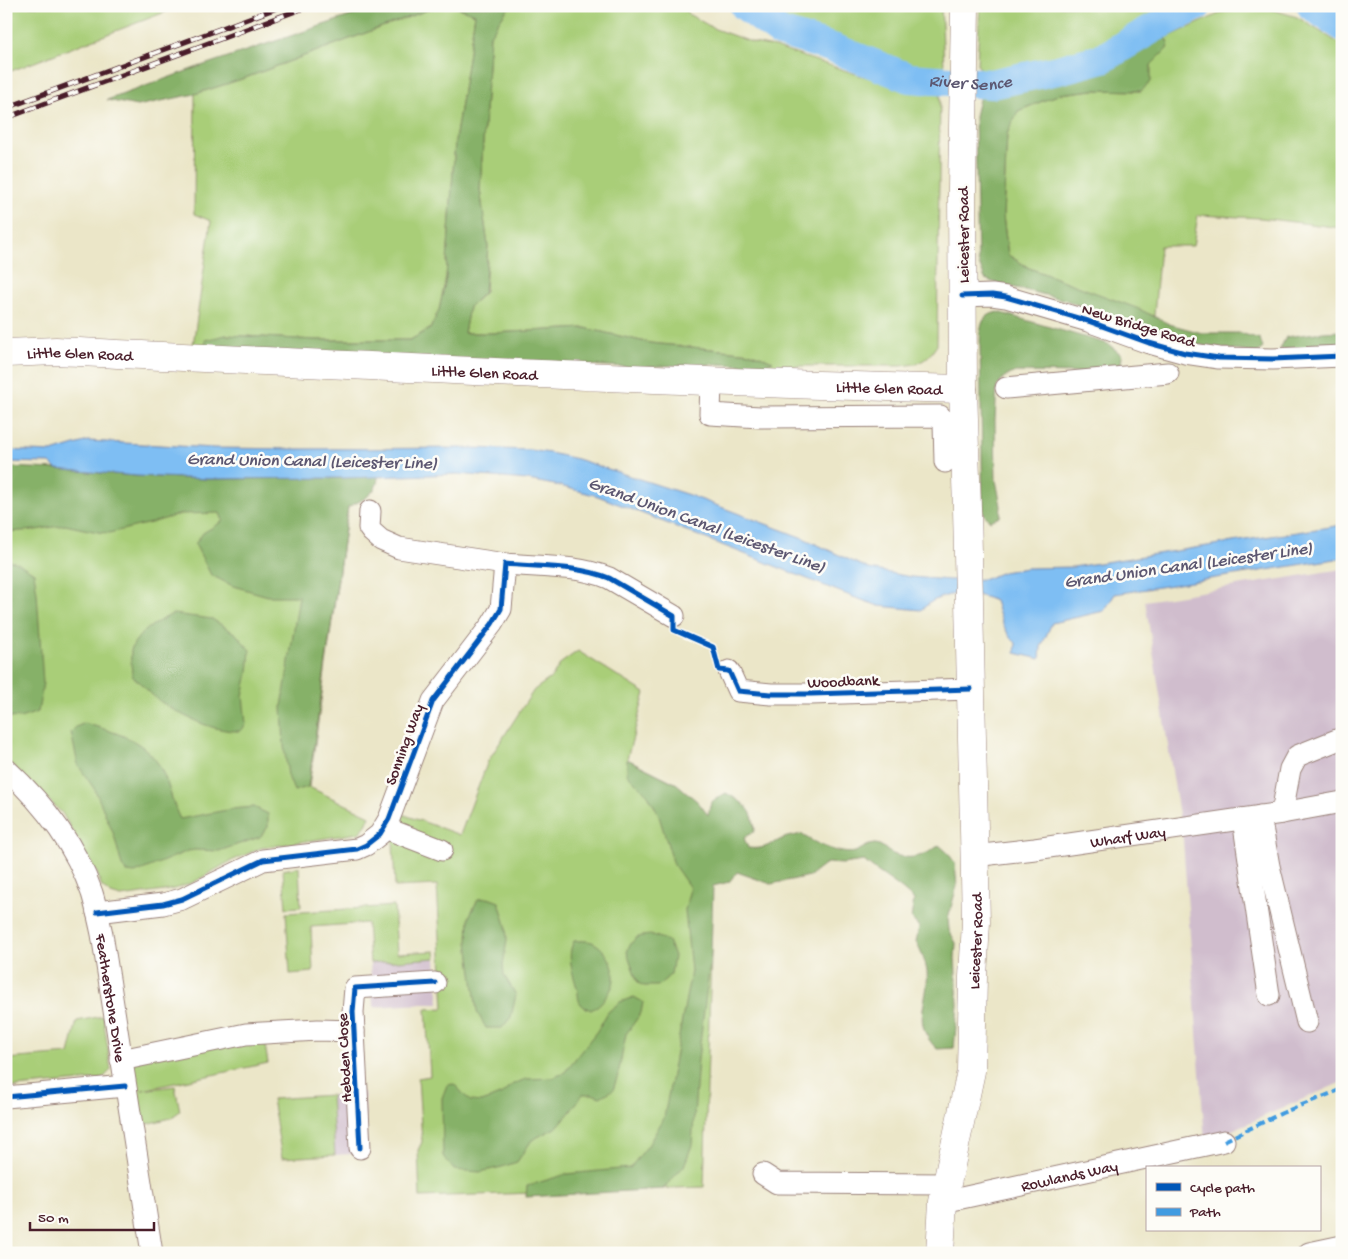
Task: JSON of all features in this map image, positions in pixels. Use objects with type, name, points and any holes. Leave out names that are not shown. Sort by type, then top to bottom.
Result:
[{"type":"main road","name":"Leicester Road","points":[[940,1253],[945,1193],[971,1071],[972,976],[976,922],[963,389],[962,188],[965,6]]},
{"type":"main road","name":"Little Glen Road","points":[[6,353],[75,352],[711,382],[963,389]]},
{"type":"street","name":"New Bridge Road","points":[[962,296],[992,295],[1006,297],[1186,353],[1219,358],[1273,359],[1342,356]]},
{"type":"street","name":"New Bridge Road","points":[[1134,376],[1144,358],[1149,343]]},
{"type":"street","points":[[1006,388],[1033,378],[1134,376],[1168,373]]},
{"type":"street","points":[[711,382],[710,414],[760,417],[940,416],[944,423],[944,462]]},
{"type":"street","points":[[853,416],[855,387]]},
{"type":"street","points":[[370,512],[369,528],[372,532],[381,540],[399,548],[505,564],[548,567],[597,574],[609,578],[674,616]]},
{"type":"street","name":"Sonning Way","points":[[97,912],[163,904],[182,899],[263,860],[357,849],[373,841],[385,828],[433,700],[492,624],[501,609],[505,564]]},
{"type":"street","name":"Woodbank","points":[[729,671],[738,691],[771,694],[971,689]]},
{"type":"street","points":[[1282,813],[1290,769],[1297,756],[1342,738]]},
{"type":"street","name":"Featherstone Drive","points":[[6,769],[35,797],[72,848],[86,877],[97,912],[152,1253]]},
{"type":"street","name":"Wharf Way","points":[[974,856],[1251,818],[1342,802]]},
{"type":"street","points":[[1251,818],[1269,995]]},
{"type":"street","points":[[1251,818],[1269,866],[1307,1022]]},
{"type":"street","points":[[385,828],[442,850]]},
{"type":"street","name":"Hebden Close","points":[[360,1148],[353,1006],[355,988],[435,983]]},
{"type":"street","name":"Hebden Close","points":[[121,1060],[246,1034],[318,1030],[354,1031]]},
{"type":"street","points":[[6,1097],[125,1086]]},
{"type":"street","name":"Rowlands Way","points":[[763,1174],[777,1183],[945,1193],[1224,1141]]},
{"type":"street","points":[[1309,1253],[1342,1246]]},
{"type":"shaded area","points":[[1342,569],[1342,1082],[1205,1142],[1183,840],[1145,601]]},
{"type":"shaded area","points":[[436,958],[439,1003],[373,1007],[370,963]]},
{"type":"shaded area","points":[[364,1092],[368,1153],[335,1155],[331,1095]]},
{"type":"green space","points":[[6,6],[181,6],[6,73]]},
{"type":"green space","points":[[380,6],[438,6],[245,78],[195,94],[137,106],[107,100],[195,68]]},
{"type":"green space","points":[[438,6],[454,6],[475,14],[455,141],[446,278],[439,310],[430,329],[410,340],[315,340],[226,335],[206,348],[193,345],[211,221],[194,214],[195,94],[245,78]]},
{"type":"green space","points":[[454,6],[512,6],[508,8],[490,35],[480,189],[488,246],[484,292],[469,307],[464,333],[585,328],[650,343],[752,353],[773,361],[764,366],[718,364],[629,367],[206,348],[205,340],[226,335],[315,340],[410,340],[430,329],[439,310],[446,278],[455,141],[475,14]]},
{"type":"green space","points":[[512,6],[685,6],[688,14],[715,29],[754,43],[774,47],[859,75],[940,95],[937,345],[930,355],[918,363],[901,366],[764,366],[772,361],[752,353],[650,343],[585,328],[464,333],[469,307],[485,292],[488,246],[480,189],[490,34],[508,8]]},
{"type":"green space","points":[[736,6],[941,6],[944,66],[940,73],[920,74],[895,61],[757,19]]},
{"type":"green space","points":[[980,6],[1182,6],[1099,56],[988,81],[977,64]]},
{"type":"green space","points":[[1248,7],[1270,9],[1297,17],[1342,45],[1342,228],[1261,218],[1198,215],[1193,246],[1160,246],[1154,316],[1029,268],[1008,255],[1003,216],[1007,134],[1018,111],[1060,94],[1093,90],[1141,91],[1150,73],[1151,65],[1169,42],[1166,38],[1223,12]]},
{"type":"green space","points":[[1166,38],[1169,42],[1167,49],[1151,65],[1151,82],[1141,91],[1093,90],[1060,94],[1018,111],[1007,134],[1003,216],[1008,255],[1029,268],[1139,309],[1169,324],[1202,333],[1240,333],[1260,339],[1263,348],[1257,353],[1188,344],[1121,323],[1066,300],[996,283],[985,279],[978,261],[975,116],[980,95],[1013,90],[1084,73]]},
{"type":"green space","points":[[998,312],[1108,344],[1122,355],[1121,364],[1107,370],[1090,373],[1016,372],[1004,377],[997,386],[995,420],[996,480],[1001,506],[1000,517],[990,521],[983,513],[980,334],[984,320]]},
{"type":"green space","points":[[1342,331],[1342,351],[1280,349],[1286,337]]},
{"type":"green space","points":[[6,467],[208,479],[378,476],[372,492],[364,499],[348,507],[308,787],[294,791],[288,776],[282,707],[299,596],[268,596],[233,586],[211,575],[195,544],[203,533],[223,521],[220,513],[181,514],[109,533],[65,525],[36,530],[6,532]]},
{"type":"green space","points":[[6,468],[56,469],[136,476],[208,479],[279,478],[348,507],[309,787],[370,816],[366,825],[359,833],[261,848],[229,862],[194,882],[164,891],[121,897],[111,894],[102,887],[97,873],[62,813],[6,759]]},
{"type":"green space","points":[[6,560],[18,563],[34,573],[37,593],[43,683],[38,712],[20,718],[6,717]]},
{"type":"green space","points":[[173,614],[212,619],[236,634],[250,650],[243,696],[246,724],[241,731],[230,731],[209,726],[179,713],[161,702],[132,676],[131,651],[133,645],[154,624]]},
{"type":"green space","points":[[578,651],[645,693],[627,759],[677,784],[702,867],[711,954],[704,1187],[420,1197],[418,1150],[422,1142],[418,1078],[430,1076],[426,1009],[444,1008],[437,885],[395,887],[393,841],[402,814],[460,835],[488,761],[534,690],[552,677],[561,663]]},
{"type":"green space","points":[[85,723],[119,734],[148,751],[156,760],[165,777],[180,819],[232,809],[254,807],[268,814],[268,827],[260,837],[219,851],[188,851],[135,873],[127,872],[122,866],[114,835],[95,790],[78,765],[71,732],[76,727]]},
{"type":"green space","points":[[627,759],[677,784],[698,802],[708,815],[711,802],[726,793],[738,800],[750,812],[754,823],[755,831],[744,838],[748,848],[763,847],[784,838],[801,834],[827,848],[849,853],[876,844],[902,857],[916,857],[928,853],[939,845],[955,863],[957,886],[948,918],[949,930],[956,943],[958,1005],[954,1048],[937,1049],[924,1030],[922,1020],[927,971],[916,942],[919,927],[911,918],[914,900],[902,889],[864,861],[842,864],[827,863],[810,876],[771,884],[737,872],[729,882],[713,886],[711,954],[698,1059],[692,1145],[684,1166],[663,1189],[526,1197],[527,1186],[567,1174],[630,1168],[649,1144],[664,1118],[691,971],[685,910],[690,888],[674,865],[658,813],[648,795],[627,774]]},
{"type":"green space","points":[[299,867],[301,907],[286,908],[283,870]]},
{"type":"green space","points":[[488,898],[499,902],[506,925],[507,940],[503,965],[504,975],[516,995],[511,1017],[502,1028],[486,1028],[477,1012],[468,942],[469,917],[478,899]]},
{"type":"green space","points":[[394,906],[397,953],[435,951],[436,958],[370,963],[367,923],[311,927],[313,972],[290,974],[286,913]]},
{"type":"green space","points":[[653,935],[668,941],[674,956],[671,974],[658,986],[644,986],[638,983],[627,952],[631,943],[636,938]]},
{"type":"green space","points":[[574,941],[590,941],[594,943],[609,958],[613,969],[614,979],[612,988],[602,1001],[591,1010],[583,1006],[579,1000],[570,959]]},
{"type":"green space","points":[[634,997],[643,1002],[641,1013],[626,1034],[613,1090],[600,1097],[592,1094],[583,1094],[557,1127],[532,1140],[517,1162],[480,1172],[454,1170],[443,1156],[442,1098],[447,1085],[454,1084],[470,1101],[482,1102],[502,1094],[513,1084],[526,1079],[552,1078],[564,1073],[597,1031],[608,1012],[620,1002]]},
{"type":"green space","points":[[103,1016],[111,1070],[102,1079],[6,1088],[6,1059],[69,1054],[77,1021]]},
{"type":"green space","points":[[263,1033],[268,1063],[142,1090],[175,1086],[180,1111],[171,1118],[139,1126],[121,1060]]},
{"type":"green space","points":[[331,1095],[335,1155],[282,1158],[272,1099]]},
{"type":"water","name":"Grand Union Canal (Leicester Line)","points":[[88,441],[214,448],[471,448],[530,450],[550,453],[577,459],[689,495],[803,538],[869,569],[911,577],[950,580],[985,579],[1003,572],[1026,568],[1073,567],[1342,525],[1342,558],[1115,594],[1104,611],[1052,623],[1041,647],[1040,659],[1015,653],[1016,643],[1005,629],[995,601],[988,598],[966,594],[944,596],[921,610],[879,606],[598,496],[560,486],[528,480],[458,474],[345,478],[208,479],[136,476],[56,469],[50,463],[6,462],[6,450],[52,452]]},
{"type":"waterway","name":"River Sence","points":[[745,6],[780,32],[833,48],[909,78],[991,84],[1058,70],[1103,58],[1150,30],[1197,6]]},
{"type":"waterway","name":"River Sence","points":[[1312,6],[1342,26]]},
{"type":"railway","points":[[6,108],[282,6]]},
{"type":"railway","points":[[6,118],[309,6]]},
{"type":"marked path","points":[[1224,1141],[1282,1113],[1342,1089]]},
{"type":"cycle path","points":[[962,296],[992,295],[1006,297],[1088,321],[1149,343],[1185,353],[1219,358],[1273,359],[1342,356]]},
{"type":"cycle path","points":[[97,912],[163,904],[182,899],[263,860],[357,849],[366,845],[380,834],[389,819],[433,701],[492,624],[501,609],[505,564],[558,567],[584,571],[609,578],[674,616],[674,630],[713,647],[719,670],[729,671],[738,691],[771,694],[811,694],[971,689]]},
{"type":"cycle path","points":[[360,1148],[353,1012],[355,988],[435,983]]},
{"type":"cycle path","points":[[6,1097],[125,1086]]}]
